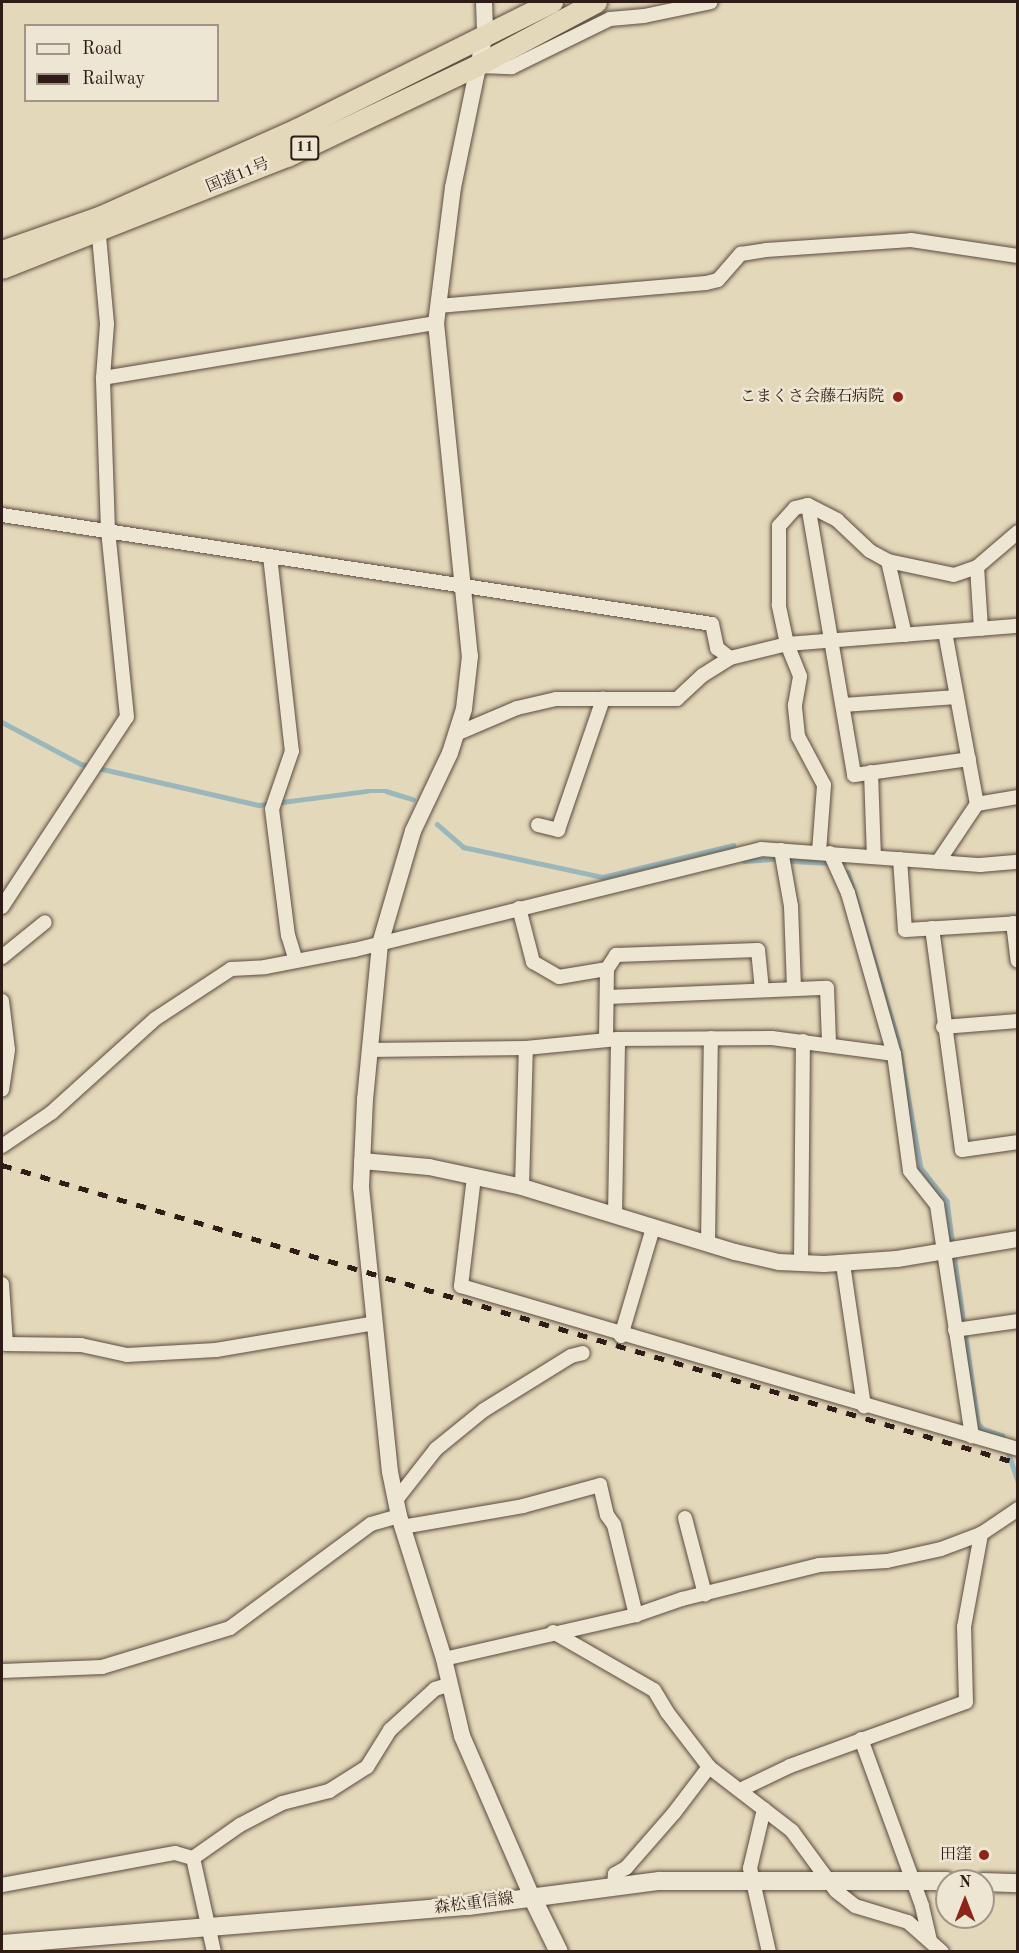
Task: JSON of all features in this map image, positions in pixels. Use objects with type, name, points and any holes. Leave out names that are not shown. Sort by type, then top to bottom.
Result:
[{"type":"highway","name":"国道11号","points":[[2,268],[98,225],[297,129],[485,33],[552,2]]},
{"type":"highway","name":"国道11号","points":[[2,251],[98,225],[287,156],[476,66],[596,2]]},
{"type":"main road","name":"森松重信線","points":[[2,1944],[210,1929],[532,1897],[614,1885],[752,1879],[935,1881]]},
{"type":"main road","points":[[995,1882],[1017,1883]]},
{"type":"main road","points":[[532,1897],[553,1950]]},
{"type":"street","points":[[483,2],[485,33],[476,66],[453,187],[437,314],[465,585],[470,656],[464,709],[456,734],[410,840],[380,944],[369,1050],[361,1187],[399,1514],[444,1659],[473,1764],[532,1897]]},
{"type":"street","points":[[476,66],[512,67],[610,19],[645,16],[711,2]]},
{"type":"street","points":[[2,907],[127,717],[128,702],[108,531],[103,378],[107,324],[98,225]]},
{"type":"street","points":[[103,378],[437,314],[706,283],[718,280],[741,255],[777,249],[911,240],[1017,256]]},
{"type":"street","points":[[808,505],[854,775],[969,759]]},
{"type":"street","points":[[972,1436],[937,1205],[910,1171],[894,1054],[848,893],[825,853],[824,785],[798,736],[795,705],[800,676],[787,644],[777,579],[779,526],[795,508],[808,505],[837,520],[870,551],[888,561],[954,575],[976,567],[1017,532]]},
{"type":"street","points":[[2,516],[712,624],[717,648],[730,658]]},
{"type":"street","points":[[270,556],[292,751],[272,803],[288,935],[296,961]]},
{"type":"street","points":[[888,561],[906,635]]},
{"type":"street","points":[[976,567],[981,629]]},
{"type":"street","points":[[456,734],[517,708],[556,699],[676,699],[730,658],[787,644],[1017,626]]},
{"type":"street","points":[[938,862],[977,804],[945,632]]},
{"type":"street","points":[[843,705],[957,697]]},
{"type":"street","points":[[538,825],[558,830],[603,699]]},
{"type":"street","points":[[871,772],[874,857]]},
{"type":"street","points":[[977,804],[1017,797]]},
{"type":"street","points":[[2,1146],[51,1113],[155,1018],[214,977],[231,969],[296,961],[380,944],[761,849],[980,865],[1017,862]]},
{"type":"street","points":[[781,850],[791,906],[794,988]]},
{"type":"street","points":[[900,859],[905,930],[1015,923],[1017,961]]},
{"type":"street","points":[[519,908],[533,962],[559,978],[607,969]]},
{"type":"street","points":[[2,957],[45,922]]},
{"type":"street","points":[[932,928],[943,1027],[962,1150],[1017,1142]]},
{"type":"street","points":[[615,1215],[612,1039],[607,969],[616,956],[758,950],[762,990]]},
{"type":"street","points":[[608,997],[827,988],[829,1043]]},
{"type":"street","points":[[2,1001],[8,1050],[2,1090]]},
{"type":"street","points":[[943,1027],[1017,1021]]},
{"type":"street","points":[[369,1050],[525,1048],[612,1039],[711,1038],[829,1043],[894,1054]]},
{"type":"street","points":[[708,1244],[711,1038]]},
{"type":"street","points":[[801,1263],[803,1041]]},
{"type":"street","points":[[522,1187],[525,1048]]},
{"type":"street","points":[[362,1161],[429,1167],[522,1187],[754,1257],[801,1263],[843,1264],[1017,1239]]},
{"type":"street","points":[[474,1178],[461,1286],[621,1336],[1017,1449]]},
{"type":"street","points":[[621,1336],[653,1228]]},
{"type":"street","points":[[843,1264],[864,1406]]},
{"type":"street","points":[[2,1284],[6,1344],[81,1345],[127,1355],[216,1350],[375,1323]]},
{"type":"street","points":[[955,1330],[1017,1321]]},
{"type":"street","points":[[399,1514],[436,1449],[484,1410],[571,1356],[583,1353]]},
{"type":"street","points":[[2,1671],[102,1667],[230,1628],[371,1524],[399,1514],[523,1506],[600,1485],[607,1515],[614,1525],[636,1615]]},
{"type":"street","points":[[444,1659],[553,1632],[636,1615],[705,1594],[819,1565],[886,1561],[919,1554],[981,1534],[1017,1509]]},
{"type":"street","points":[[685,1518],[705,1594]]},
{"type":"street","points":[[740,1790],[861,1739],[966,1702],[964,1627],[981,1534]]},
{"type":"street","points":[[553,1632],[654,1690],[666,1712],[709,1767],[792,1830],[827,1879],[855,1906],[895,1915],[942,1952]]},
{"type":"street","points":[[2,1885],[174,1854],[194,1858],[240,1825],[282,1803],[329,1791],[367,1767],[390,1730],[435,1689],[450,1684]]},
{"type":"street","points":[[861,1739],[910,1881],[922,1906],[930,1941]]},
{"type":"street","points":[[614,1885],[615,1874],[626,1868],[675,1813],[709,1767]]},
{"type":"street","points":[[765,1809],[750,1868],[769,1952]]},
{"type":"street","points":[[194,1858],[214,1952]]},
{"type":"waterway","points":[[2,722],[81,764],[259,805],[367,791],[386,791],[413,799]]},
{"type":"waterway","points":[[437,824],[463,847],[603,877],[733,845]]},
{"type":"waterway","points":[[744,861],[774,859]]},
{"type":"waterway","points":[[791,861],[829,863]]},
{"type":"waterway","points":[[848,872],[898,1040],[921,1168],[947,1201],[953,1246]]},
{"type":"waterway","points":[[954,1254],[978,1423],[983,1429],[1002,1435],[1004,1441]]},
{"type":"waterway","points":[[1007,1449],[1018,1481]]},
{"type":"railway","points":[[2,1165],[1018,1463]]},
{"type":"place","name":"こまくさ会藤石病院","points":[[898,397]]},
{"type":"place","name":"田窪","points":[[984,1855]]}]
